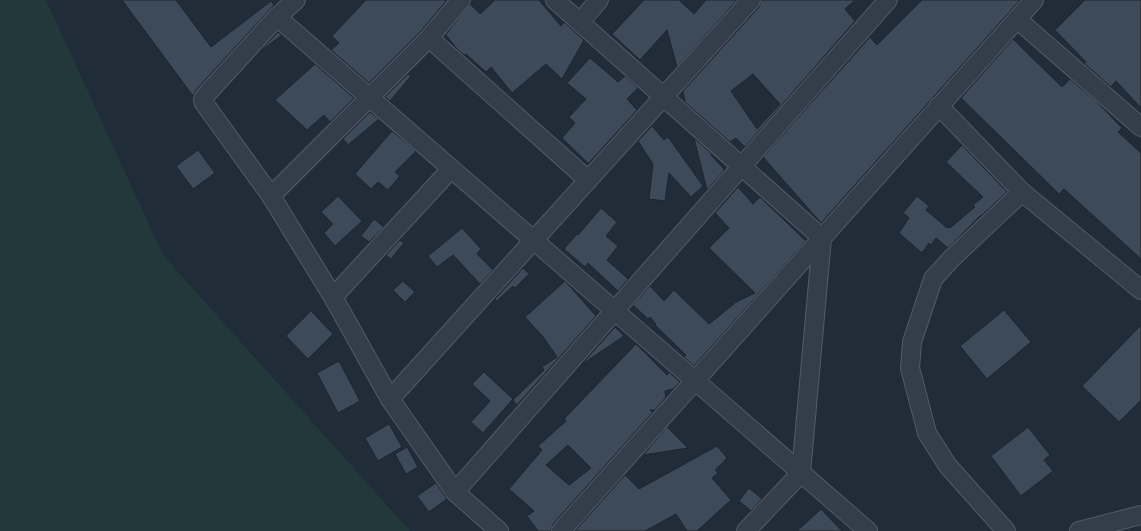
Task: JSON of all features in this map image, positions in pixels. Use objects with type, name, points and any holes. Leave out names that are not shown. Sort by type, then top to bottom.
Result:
[{"type":"street","points":[[296,0],[277,17],[203,100],[271,196],[333,297],[390,399],[455,492],[499,531]]},
{"type":"street","points":[[271,196],[429,38],[461,0]]},
{"type":"street","points":[[555,0],[822,238]]},
{"type":"street","points":[[580,22],[599,0]]},
{"type":"street","points":[[390,399],[750,0]]},
{"type":"street","points":[[455,492],[888,0]]},
{"type":"street","points":[[561,531],[1034,0]]},
{"type":"street","points":[[277,17],[868,531]]},
{"type":"street","points":[[1017,19],[1141,127]]},
{"type":"street","points":[[429,38],[588,180]]},
{"type":"street","points":[[939,106],[1022,192],[1141,290]]},
{"type":"street","points":[[333,297],[451,169]]},
{"type":"street","points":[[1006,531],[948,466],[927,433],[910,368],[912,342],[933,279],[951,259],[1022,192]]},
{"type":"street","points":[[746,531],[801,473],[822,238]]},
{"type":"street","points":[[1079,531],[1141,514]]},
{"type":"green space","points":[[0,0],[46,0],[163,255],[410,531],[0,531]]},
{"type":"building","points":[[122,0],[176,0],[211,47],[271,1],[274,5],[196,90],[193,96]]},
{"type":"building","points":[[366,0],[447,0],[421,31],[369,83],[331,50],[339,43],[332,36]]},
{"type":"building","points":[[495,0],[539,0],[561,26],[564,22],[584,40],[562,79],[546,64],[512,93],[491,67],[486,72],[466,54],[464,55],[458,50],[446,35],[444,37],[470,4],[480,14]]},
{"type":"building","points":[[644,0],[679,0],[694,14],[706,0],[737,0],[677,67],[667,30],[640,60],[612,34]]},
{"type":"building","points":[[761,0],[855,0],[845,9],[855,21],[745,147],[736,138],[730,142],[685,102],[683,91],[759,7]],"holes":[[[753,74],[780,104],[757,129],[731,91]]]},
{"type":"building","points":[[922,0],[1020,0],[821,223],[763,157],[870,37],[877,45]]},
{"type":"building","points":[[1085,0],[1141,0],[1141,108],[1116,81],[1111,87],[1084,63],[1086,62],[1055,30]]},
{"type":"building","points":[[278,32],[282,35],[258,53]]},
{"type":"building","points":[[1013,39],[1062,87],[1070,79],[1096,101],[1122,128],[1118,132],[1141,153],[1141,259],[1064,189],[1059,194],[961,98]]},
{"type":"building","points":[[590,58],[618,82],[625,76],[638,88],[627,99],[637,110],[588,163],[562,138],[575,123],[569,117],[586,99],[567,83]]},
{"type":"building","points":[[315,64],[354,98],[330,122],[324,115],[307,130],[275,100]]},
{"type":"building","points":[[408,74],[411,76],[390,101],[385,97]]},
{"type":"building","points":[[370,112],[379,119],[348,145],[343,139]]},
{"type":"building","points":[[652,126],[664,140],[668,137],[703,186],[691,197],[669,173],[665,201],[649,199],[653,164],[638,141]]},
{"type":"building","points":[[392,131],[416,151],[395,172],[400,176],[388,190],[378,182],[371,189],[355,174]]},
{"type":"building","points":[[694,138],[712,154],[711,155],[724,171],[707,190]]},
{"type":"building","points":[[962,145],[1007,192],[981,215],[948,248],[936,238],[931,245],[929,243],[922,253],[899,233],[909,218],[903,213],[917,196],[929,206],[926,210],[947,228],[950,228],[975,207],[973,205],[983,197],[946,162]]},
{"type":"building","points":[[198,150],[215,173],[193,189],[176,166]]},
{"type":"building","points":[[738,187],[753,204],[760,197],[806,241],[694,366],[684,357],[686,355],[655,325],[656,324],[650,317],[648,319],[633,305],[650,286],[664,301],[674,290],[709,324],[734,303],[755,293],[709,248],[729,228],[715,213]]},
{"type":"building","points":[[338,196],[362,221],[335,246],[324,233],[333,224],[321,212]]},
{"type":"building","points":[[601,208],[617,222],[606,236],[618,246],[607,260],[628,279],[631,276],[618,291],[588,263],[585,267],[564,249]]},
{"type":"building","points":[[374,219],[384,227],[369,242],[361,236]]},
{"type":"building","points":[[462,228],[481,249],[477,254],[493,270],[480,284],[453,255],[437,267],[428,256]]},
{"type":"building","points":[[400,240],[404,243],[391,259],[386,255]]},
{"type":"building","points":[[523,268],[529,274],[515,288],[513,286],[497,301],[495,299]]},
{"type":"building","points":[[403,281],[415,292],[405,302],[393,290]]},
{"type":"building","points":[[565,281],[596,316],[517,405],[513,400],[544,370],[542,367],[557,357],[544,338],[525,317]]},
{"type":"building","points":[[1004,310],[1031,342],[987,379],[960,346]]},
{"type":"building","points":[[311,311],[333,334],[308,359],[286,336]]},
{"type":"building","points":[[1141,325],[1141,400],[1119,422],[1082,386]]},
{"type":"building","points":[[615,327],[624,336],[581,365]]},
{"type":"building","points":[[636,344],[667,375],[669,372],[680,382],[673,389],[665,391],[666,397],[655,410],[650,410],[653,412],[553,524],[551,531],[538,531],[527,516],[534,511],[509,489],[542,450],[538,446],[566,421],[564,419]],"holes":[[[568,445],[591,468],[569,485],[546,465]]]},
{"type":"building","points":[[339,361],[360,401],[338,413],[317,373]]},
{"type":"building","points":[[484,372],[513,399],[483,433],[471,422],[490,401],[472,384]]},
{"type":"building","points":[[389,424],[402,447],[378,461],[365,438]]},
{"type":"building","points":[[667,427],[688,448],[643,455]]},
{"type":"building","points":[[1028,427],[1050,455],[1044,460],[1053,471],[1021,496],[991,456]]},
{"type":"building","points":[[717,446],[727,458],[715,470],[718,473],[712,478],[731,500],[697,531],[687,531],[676,514],[645,531],[575,531],[625,475],[639,489]]},
{"type":"building","points":[[407,447],[418,467],[406,474],[395,454]]},
{"type":"building","points":[[436,483],[447,499],[429,512],[417,496]]},
{"type":"building","points":[[749,488],[762,499],[751,511],[739,501]]},
{"type":"building","points":[[821,509],[842,531],[797,531]]}]
